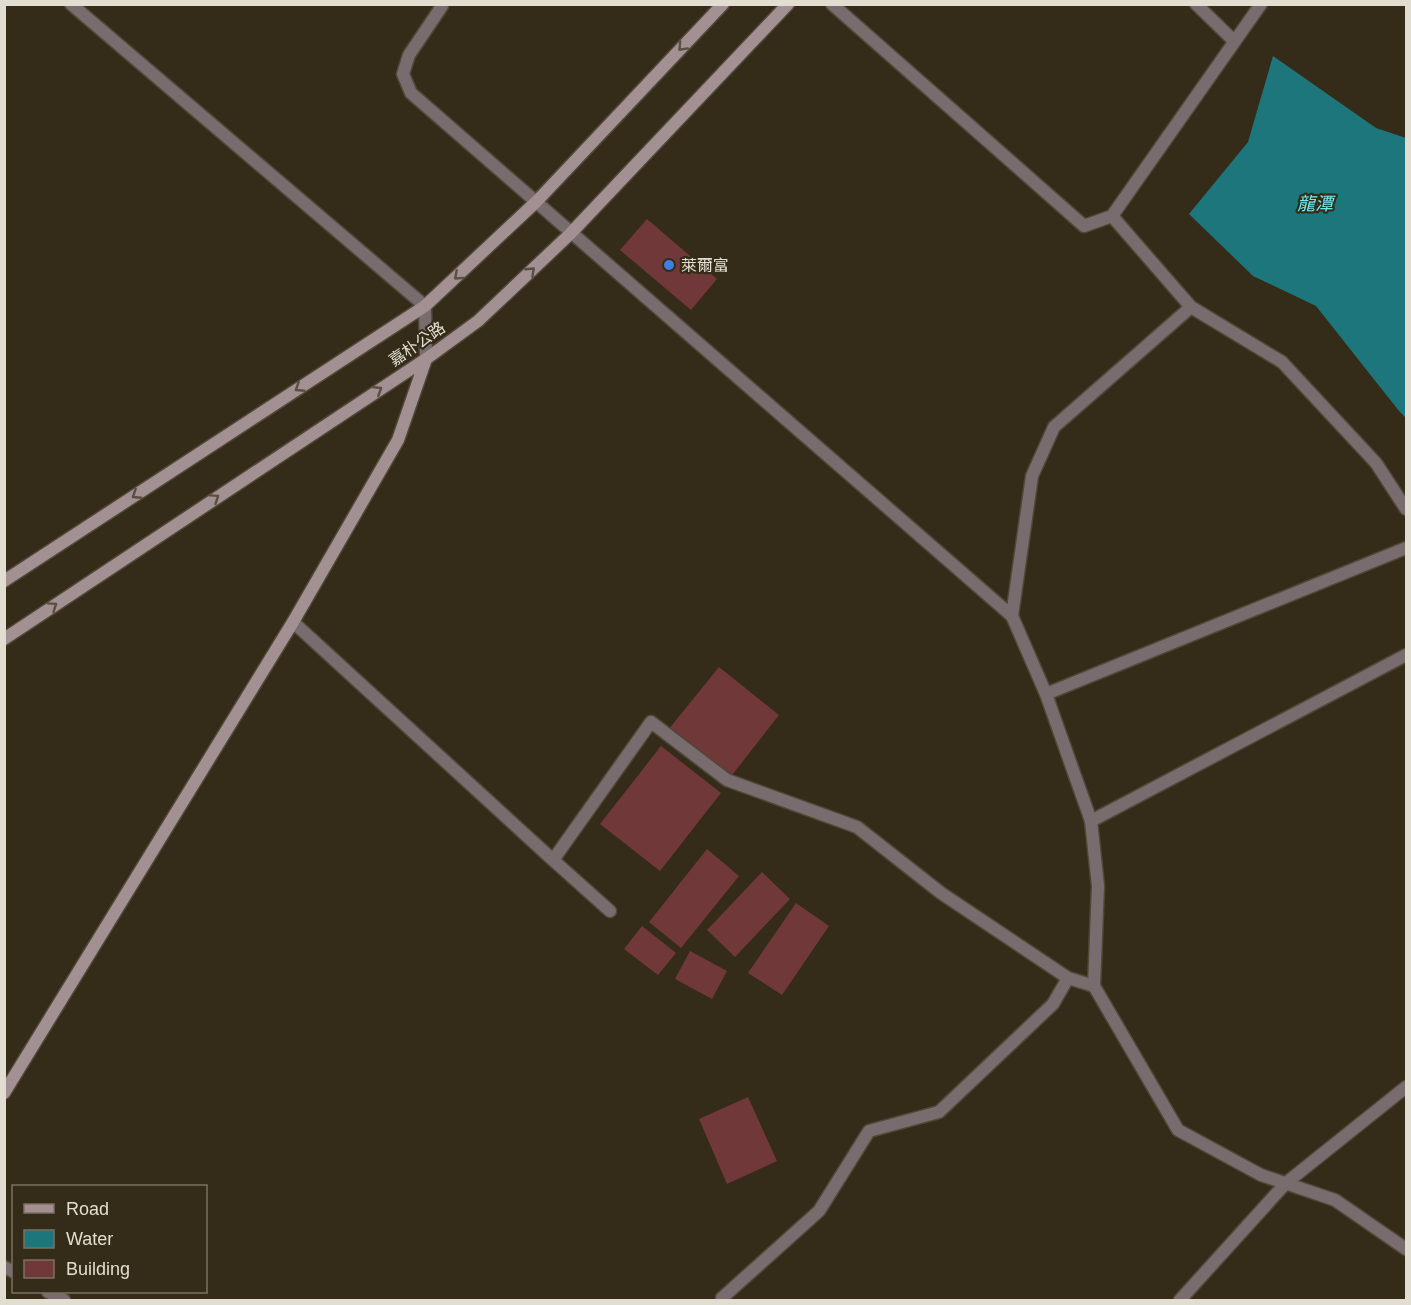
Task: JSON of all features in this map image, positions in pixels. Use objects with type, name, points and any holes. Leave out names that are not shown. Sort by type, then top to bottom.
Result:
[{"type":"main road","name":"嘉朴公路","points":[[4,582],[425,306],[537,201],[723,4]]},
{"type":"main road","name":"嘉朴公路","points":[[4,639],[426,359],[478,321],[570,234],[788,4]]},
{"type":"main road","points":[[4,1093],[294,622],[398,440],[426,359]]},
{"type":"street","points":[[71,4],[425,306],[426,359]]},
{"type":"street","points":[[832,4],[1084,226],[1112,216],[1261,4]]},
{"type":"street","points":[[1196,4],[1234,41]]},
{"type":"street","points":[[442,6],[409,55],[403,74],[411,93],[537,201],[570,234],[1012,616],[1046,694],[1091,821],[1098,886],[1094,986],[1178,1130],[1262,1175],[1335,1200],[1407,1249]]},
{"type":"street","points":[[1112,216],[1191,307],[1282,362],[1376,463],[1407,508]]},
{"type":"street","points":[[1012,616],[1032,476],[1054,427],[1191,307]]},
{"type":"street","points":[[1046,694],[1407,548]]},
{"type":"street","points":[[294,622],[610,911]]},
{"type":"street","points":[[1091,821],[1407,655]]},
{"type":"street","points":[[553,860],[651,722],[727,780],[857,827],[941,893],[1068,978],[1094,986]]},
{"type":"street","points":[[723,1298],[819,1211],[869,1131],[939,1112],[1053,1004],[1068,978]]},
{"type":"street","points":[[1180,1300],[1286,1182],[1407,1087]]},
{"type":"street","points":[[50,1293],[64,1300]]},
{"type":"water","name":"龍潭","points":[[1273,56],[1376,128],[1406,138],[1406,418],[1316,306],[1253,276],[1189,214],[1248,142]]},
{"type":"building","name":"萊爾富","points":[[647,219],[717,279],[691,310],[620,250]]},
{"type":"building","points":[[719,667],[779,715],[729,779],[668,730]]},
{"type":"building","points":[[661,746],[721,793],[660,871],[600,824]]},
{"type":"building","points":[[707,849],[739,876],[681,948],[649,922]]},
{"type":"building","points":[[762,872],[790,899],[735,957],[707,930]]},
{"type":"building","points":[[796,903],[829,926],[782,995],[748,973]]},
{"type":"building","points":[[642,926],[676,953],[658,975],[624,949]]},
{"type":"building","points":[[690,951],[727,971],[712,999],[675,979]]},
{"type":"building","points":[[748,1097],[777,1161],[727,1184],[699,1119]]},
{"type":"place","name":"萊爾富","points":[[669,265]]}]
